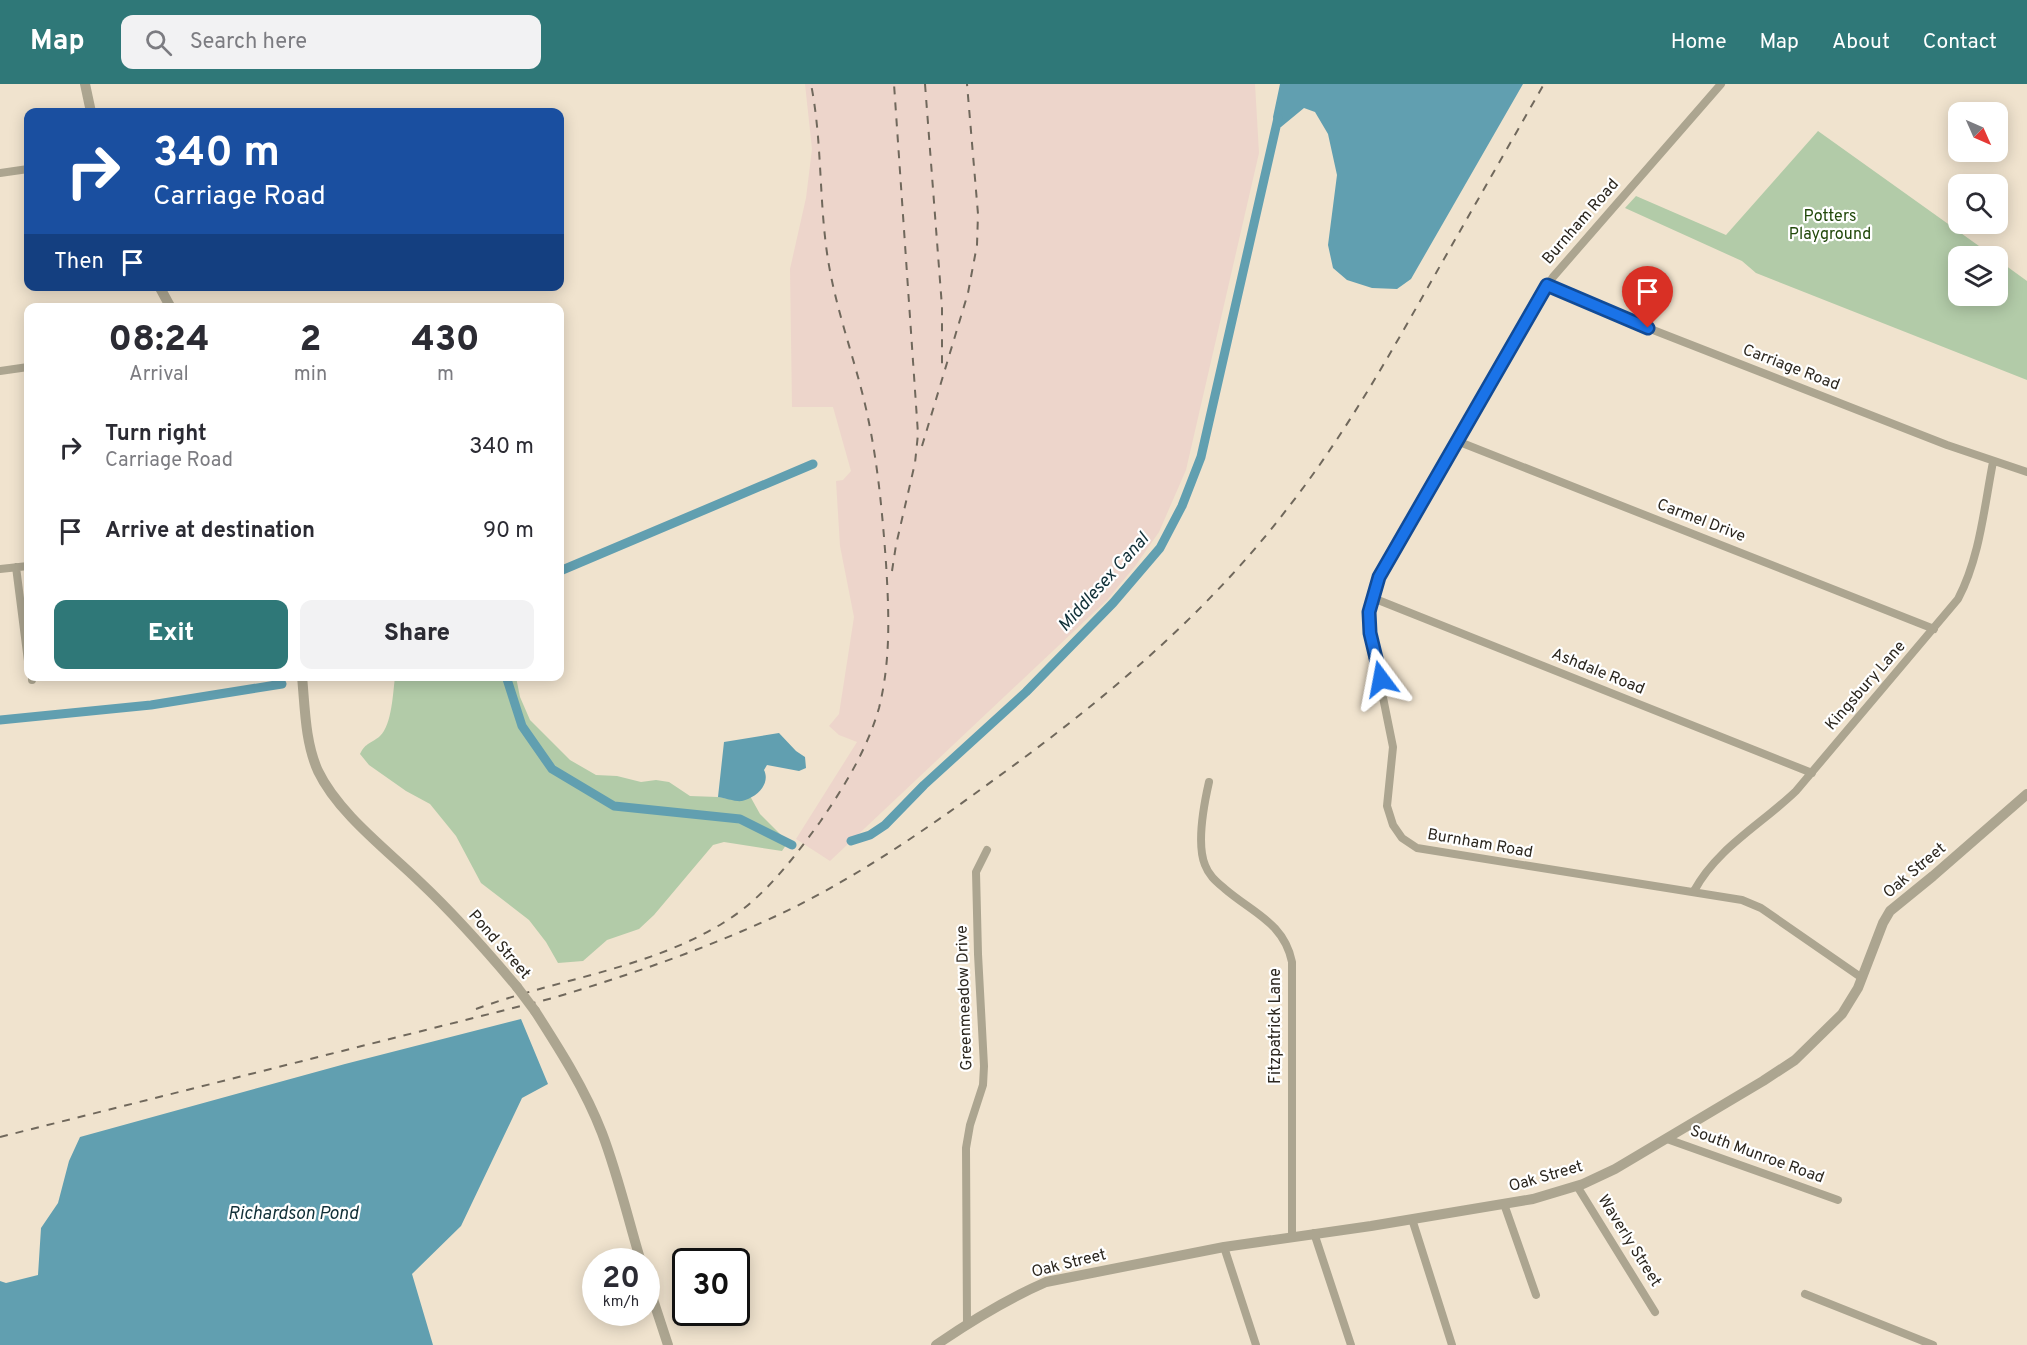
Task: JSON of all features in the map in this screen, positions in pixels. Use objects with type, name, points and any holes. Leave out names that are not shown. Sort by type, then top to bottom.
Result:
[{"type":"street","points":[[85,84],[90,108]]},
{"type":"street","name":"Burnham Road","points":[[1721,84],[1547,285],[1379,577],[1369,612],[1370,633],[1394,747],[1387,806],[1393,825],[1402,838],[1417,848],[1742,900],[1761,908],[1862,978]]},
{"type":"street","points":[[0,173],[24,170]]},
{"type":"street","name":"Carriage Road","points":[[1547,285],[1648,328],[1993,462],[2027,472]]},
{"type":"street","points":[[0,371],[24,368]]},
{"type":"street","name":"Carmel Drive","points":[[1457,441],[1934,629]]},
{"type":"street","name":"Kingsbury Lane","points":[[1694,891],[1716,859],[1776,811],[1812,773],[1958,599],[1969,578],[1993,462]]},
{"type":"street","points":[[0,569],[24,566]]},
{"type":"street","points":[[16,567],[24,630]]},
{"type":"street","name":"Ashdale Road","points":[[1373,598],[1812,773]]},
{"type":"street","name":"Pond Street","points":[[303,681],[311,750],[318,770],[330,792],[368,833],[447,908],[517,987],[567,1062],[602,1134],[637,1248]]},
{"type":"street","name":"Fitzpatrick Lane","points":[[1209,783],[1204,802],[1202,833],[1204,864],[1211,878],[1276,926],[1289,949],[1292,962],[1292,1236]]},
{"type":"street","name":"Oak Street","points":[[936,1345],[967,1324],[1046,1282],[1224,1246],[1533,1199],[1577,1186],[1615,1169],[1763,1082],[1795,1060],[1842,1014],[1858,988],[1883,923],[1890,911],[2027,794]]},
{"type":"street","name":"Greenmeadow Drive","points":[[967,1324],[966,1148],[970,1125],[983,1085],[984,1066],[976,872],[987,850]]},
{"type":"street","name":"South Munroe Road","points":[[1667,1139],[1838,1200]]},
{"type":"street","name":"Waverly Street","points":[[1577,1186],[1655,1312]]},
{"type":"street","points":[[1504,1204],[1536,1295]]},
{"type":"street","points":[[1412,1219],[1452,1345]]},
{"type":"street","points":[[1314,1233],[1350,1345]]},
{"type":"street","points":[[1224,1246],[1256,1345]]},
{"type":"street","points":[[1805,1294],[1933,1345]]},
{"type":"street","points":[[660,1321],[668,1345]]},
{"type":"shaded area","points":[[805,84],[1255,84],[1259,153],[1186,470],[1159,532],[1107,600],[830,861],[796,839],[857,742],[839,735],[829,726],[839,714],[854,617],[840,546],[836,481],[843,480],[851,471],[833,407],[792,407],[790,269],[806,198],[812,149]]},
{"type":"green space","name":"Potters Playground","points":[[1818,131],[1948,224],[1948,234],[1962,234],[1979,246],[1948,246],[1948,306],[2008,306],[2008,267],[2027,281],[2027,380],[1756,273],[1742,261],[1625,208],[1636,196],[1726,235]]},
{"type":"green space","points":[[394,681],[517,681],[520,697],[530,720],[570,760],[596,775],[617,776],[641,782],[656,780],[669,782],[690,796],[741,801],[750,796],[760,814],[788,842],[782,851],[724,842],[713,845],[654,915],[639,929],[607,940],[583,961],[558,963],[529,920],[481,883],[456,836],[430,804],[406,791],[369,765],[360,754],[384,731],[391,708]]},
{"type":"water","points":[[1280,84],[1523,84],[1411,279],[1397,289],[1372,288],[1347,280],[1333,268],[1328,245],[1337,175],[1328,134],[1315,112],[1304,108],[1281,127],[1276,128],[1273,117]]},
{"type":"water","points":[[779,733],[805,757],[806,768],[799,771],[767,765],[764,770],[766,775],[764,785],[757,794],[740,801],[718,797],[724,742]]},
{"type":"water","name":"Richardson Pond","points":[[521,1019],[548,1084],[522,1098],[461,1226],[412,1274],[433,1345],[0,1345],[0,1281],[6,1283],[38,1275],[41,1228],[58,1203],[69,1161],[80,1137],[345,1064]]},
{"type":"waterway","name":"Middlesex Canal","points":[[851,841],[870,835],[885,825],[924,785],[1026,692],[1113,603],[1160,548],[1182,506],[1201,457],[1278,118]]},
{"type":"waterway","name":"Middlesex Canal","points":[[564,569],[813,464]]},
{"type":"waterway","name":"Middlesex Canal","points":[[508,681],[522,726],[552,769],[614,806],[740,819],[792,845]]},
{"type":"waterway","name":"Middlesex Canal","points":[[0,720],[151,705],[282,684]]},
{"type":"railway","points":[[476,1009],[664,952],[694,939],[738,913],[776,877],[820,822],[854,768],[874,724],[886,672],[888,636],[887,581],[881,501],[869,420],[830,272],[824,232],[817,126],[811,84]]},
{"type":"railway","points":[[892,571],[915,463],[918,434],[894,84]]},
{"type":"railway","points":[[925,84],[942,307],[942,365]]},
{"type":"railway","points":[[922,446],[968,293],[977,245],[978,214],[967,84]]},
{"type":"railway","points":[[0,1137],[553,998],[615,979],[706,946],[766,921],[821,893],[922,831],[1075,719],[1113,687],[1187,620],[1256,548],[1308,481],[1366,394],[1544,84]]},
{"type":"route","points":[[1381,679],[1370,633],[1369,612],[1379,577],[1547,285],[1648,328]]}]
